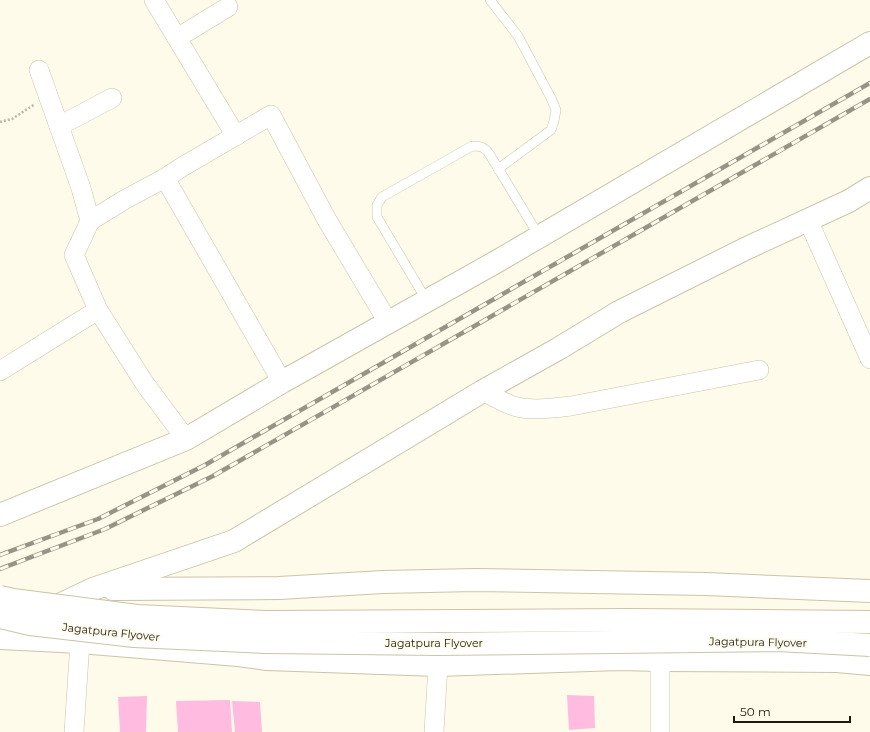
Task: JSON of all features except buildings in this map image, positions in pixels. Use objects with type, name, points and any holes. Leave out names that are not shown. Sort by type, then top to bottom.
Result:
[{"type":"main road","points":[[0,515],[186,439],[282,382],[539,236],[870,43]]},
{"type":"main road","points":[[0,633],[93,589],[234,542],[483,391],[558,349],[619,312],[745,249],[849,201],[870,188]]},
{"type":"main road","points":[[93,589],[280,588],[383,582],[474,580],[706,584],[870,591]]},
{"type":"main road","name":"Jagatpura Flyover","points":[[0,597],[137,616],[267,622],[628,620],[870,622]]},
{"type":"main road","name":"Jagatpura Flyover","points":[[0,617],[30,624],[134,636],[260,642],[438,644],[778,640],[870,645]]},
{"type":"main road","points":[[0,638],[80,642],[238,655],[267,659],[438,665],[619,659],[837,661],[870,664]]},
{"type":"street","points":[[154,0],[236,136]]},
{"type":"street","points":[[177,38],[228,7]]},
{"type":"street","points":[[39,70],[81,188],[90,221]]},
{"type":"street","points":[[59,126],[112,98]]},
{"type":"street","points":[[186,439],[145,384],[98,310],[74,255],[90,221],[124,200],[165,178],[271,115],[327,220],[388,322]]},
{"type":"street","points":[[165,178],[282,382]]},
{"type":"street","points":[[808,220],[870,359]]},
{"type":"street","points":[[0,371],[98,310]]},
{"type":"street","points":[[483,391],[518,408],[552,408],[571,406],[759,370]]},
{"type":"street","points":[[74,732],[80,642],[93,589]]},
{"type":"street","points":[[660,660],[660,732]]},
{"type":"street","points":[[434,732],[438,665]]},
{"type":"lane","points":[[490,0],[506,19],[522,43],[556,110],[551,130],[498,169]]},
{"type":"lane","points":[[426,301],[377,217],[377,205],[382,197],[472,146],[479,146],[485,148],[539,236]]},
{"type":"path","points":[[0,122],[12,119],[49,98]]},
{"type":"railway","points":[[0,555],[98,519],[205,465],[870,83]]},
{"type":"railway","points":[[0,569],[105,529],[213,476],[870,99]]}]
